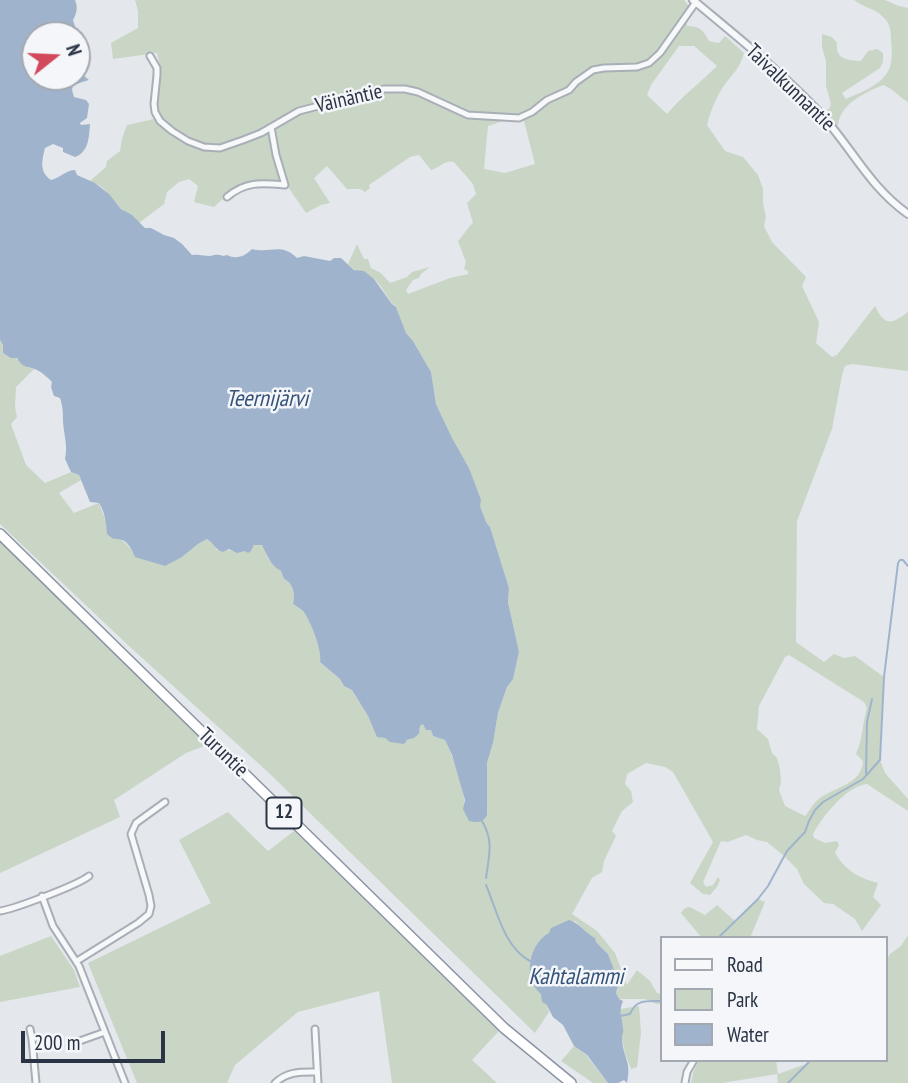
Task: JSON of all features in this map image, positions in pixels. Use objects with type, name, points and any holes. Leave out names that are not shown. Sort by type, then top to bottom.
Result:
[{"type":"highway","name":"Turuntie","points":[[0,534],[504,1028],[571,1083]]},
{"type":"street","name":"Väinäntie","points":[[150,56],[158,75],[153,104],[155,112],[165,126],[188,141],[204,147],[220,148],[261,133],[299,111],[384,89],[418,92],[468,115],[519,118],[569,90],[593,70],[637,67],[649,63],[660,53],[694,1]]},
{"type":"street","name":"Taivalkunnantie","points":[[694,1],[783,77],[817,110],[880,190],[908,214]]},
{"type":"street","points":[[227,197],[241,187],[255,184],[285,185],[271,127]]},
{"type":"street","points":[[77,961],[149,914],[149,895],[131,834],[136,823],[165,802]]},
{"type":"street","points":[[0,911],[89,876]]},
{"type":"street","points":[[42,896],[53,926],[77,961],[125,1083]]},
{"type":"street","points":[[30,1029],[36,1083]]},
{"type":"street","points":[[315,1029],[318,1083]]},
{"type":"street","points":[[71,1044],[105,1032]]},
{"type":"street","points":[[685,1083],[693,1062]]},
{"type":"street","points":[[275,1083],[292,1072],[317,1072]]},
{"type":"green space","points":[[135,0],[684,0],[688,5],[687,26],[701,30],[709,41],[719,43],[725,36],[744,53],[738,68],[718,96],[707,125],[725,151],[743,157],[758,175],[763,189],[766,217],[764,226],[772,242],[806,277],[802,286],[819,322],[816,343],[832,357],[837,355],[875,306],[882,317],[889,321],[908,312],[908,371],[852,364],[845,366],[832,429],[797,521],[796,642],[824,662],[834,654],[844,658],[855,656],[884,677],[880,760],[885,773],[908,799],[908,811],[867,784],[859,786],[836,803],[813,834],[814,838],[825,843],[837,841],[839,845],[835,853],[844,865],[859,876],[878,883],[873,897],[881,905],[862,931],[855,919],[833,904],[824,903],[804,884],[797,869],[784,856],[767,842],[746,835],[728,842],[721,841],[703,882],[706,887],[713,885],[718,877],[720,880],[710,895],[703,894],[690,883],[713,842],[673,772],[665,767],[646,763],[627,774],[625,784],[631,791],[633,802],[622,811],[612,831],[616,836],[604,861],[602,872],[592,878],[572,914],[597,931],[615,953],[627,985],[637,970],[660,994],[660,1004],[645,999],[619,999],[608,954],[575,921],[549,933],[530,961],[549,1012],[535,1033],[269,773],[0,524],[0,340],[15,358],[34,369],[16,387],[17,417],[11,424],[26,465],[45,483],[71,472],[79,475],[81,480],[59,493],[74,513],[99,503],[107,534],[124,542],[135,557],[182,557],[207,539],[217,550],[251,551],[254,545],[262,544],[268,559],[292,586],[293,604],[303,611],[309,622],[318,643],[320,662],[340,679],[344,686],[352,690],[377,736],[398,741],[407,740],[419,734],[423,724],[431,730],[433,736],[445,740],[461,784],[464,810],[487,815],[487,763],[498,713],[513,678],[519,653],[508,602],[509,588],[469,468],[436,404],[431,372],[406,333],[396,307],[380,285],[348,264],[357,244],[371,268],[381,273],[390,283],[430,267],[413,280],[406,290],[408,294],[468,274],[464,269],[466,262],[458,241],[473,223],[467,203],[476,194],[473,184],[454,162],[431,170],[419,155],[410,157],[369,185],[370,188],[365,192],[360,189],[347,189],[327,166],[314,178],[330,203],[306,213],[286,184],[267,181],[230,192],[214,207],[194,202],[198,186],[189,179],[179,182],[167,192],[164,204],[139,223],[104,189],[90,181],[106,167],[107,161],[120,151],[127,125],[154,119],[161,71],[157,53],[113,59],[111,43],[138,28]],"holes":[[[679,46],[694,46],[717,66],[667,114],[647,95],[651,85]],[[503,121],[524,121],[535,164],[505,173],[484,169],[488,126]],[[789,655],[864,702],[867,708],[856,754],[863,761],[858,775],[818,800],[805,816],[785,806],[779,790],[781,782],[777,758],[772,753],[768,739],[757,729],[759,706],[785,657]]]},
{"type":"green space","points":[[854,0],[885,0],[908,8],[908,102],[883,85],[861,95],[848,105],[838,126],[825,110],[829,109],[831,104],[826,86],[822,34],[832,37],[837,43],[840,56],[847,59],[861,61],[868,51],[877,49],[883,53],[880,68],[842,93],[846,99],[879,82],[889,70],[891,62],[891,33],[887,21],[879,13]]},
{"type":"green space","points":[[0,539],[207,745],[186,753],[114,800],[120,817],[0,873]]},
{"type":"green space","points":[[228,812],[268,851],[294,831],[499,1031],[472,1060],[497,1083],[392,1083],[379,991],[298,1012],[235,1065],[227,1083],[137,1083],[88,963],[211,903],[179,840]]},
{"type":"green space","points":[[758,899],[765,902],[751,936],[700,936],[681,913],[690,907],[705,915],[717,905],[736,922]]},
{"type":"green space","points":[[908,935],[908,1083],[778,1083],[777,1074],[722,1083],[691,1083],[698,1062],[776,1062],[778,1074],[812,1062],[887,1062],[887,959]]},
{"type":"green space","points":[[51,936],[74,970],[80,987],[0,1002],[0,956]]},
{"type":"green space","points":[[639,1006],[641,1033],[637,1067],[631,1069],[622,1039],[620,1009]]},
{"type":"green space","points":[[574,1046],[586,1055],[608,1083],[593,1083],[561,1061]]},
{"type":"water","name":"Teernijärvi","points":[[0,0],[75,0],[77,10],[73,21],[21,21],[21,91],[72,91],[74,97],[86,100],[89,104],[87,118],[80,123],[90,124],[83,152],[75,157],[53,144],[45,148],[42,161],[47,177],[51,180],[75,170],[77,175],[95,183],[109,194],[121,209],[132,215],[145,228],[174,238],[192,255],[237,257],[252,249],[280,249],[297,258],[304,256],[330,261],[341,258],[354,270],[364,271],[374,279],[396,307],[406,333],[431,372],[436,404],[469,468],[481,500],[480,506],[490,527],[509,588],[508,602],[519,652],[513,679],[507,687],[498,713],[487,763],[485,818],[477,822],[469,821],[463,809],[465,800],[452,755],[445,740],[433,736],[431,730],[426,730],[423,724],[419,734],[404,744],[377,737],[352,690],[344,686],[340,679],[320,662],[318,643],[309,622],[303,611],[293,604],[292,586],[271,563],[262,545],[254,545],[248,553],[237,553],[229,549],[223,552],[207,539],[165,566],[135,557],[127,543],[107,534],[101,506],[99,503],[90,502],[79,475],[71,472],[65,459],[62,407],[60,398],[54,396],[52,382],[39,371],[3,353],[0,340]]},
{"type":"water","name":"Kahtalammi","points":[[569,920],[595,938],[608,954],[619,983],[616,993],[623,1001],[622,1039],[628,1064],[627,1083],[624,1080],[608,1083],[587,1055],[574,1046],[563,1025],[542,1002],[541,994],[531,979],[530,962],[537,945],[551,928]]},
{"type":"waterway","points":[[720,936],[768,886],[787,851],[805,832],[815,810],[823,802],[863,779],[880,760],[884,677],[898,563],[903,560],[908,566]]},
{"type":"waterway","points":[[866,774],[867,722],[872,699]]},
{"type":"waterway","points":[[482,821],[489,842],[486,878]]},
{"type":"waterway","points":[[486,885],[508,938],[521,955],[530,961]]},
{"type":"waterway","points":[[620,1016],[630,1014],[632,1009],[642,1002],[660,1001]]},
{"type":"waterway","points":[[788,1083],[809,1062]]}]
